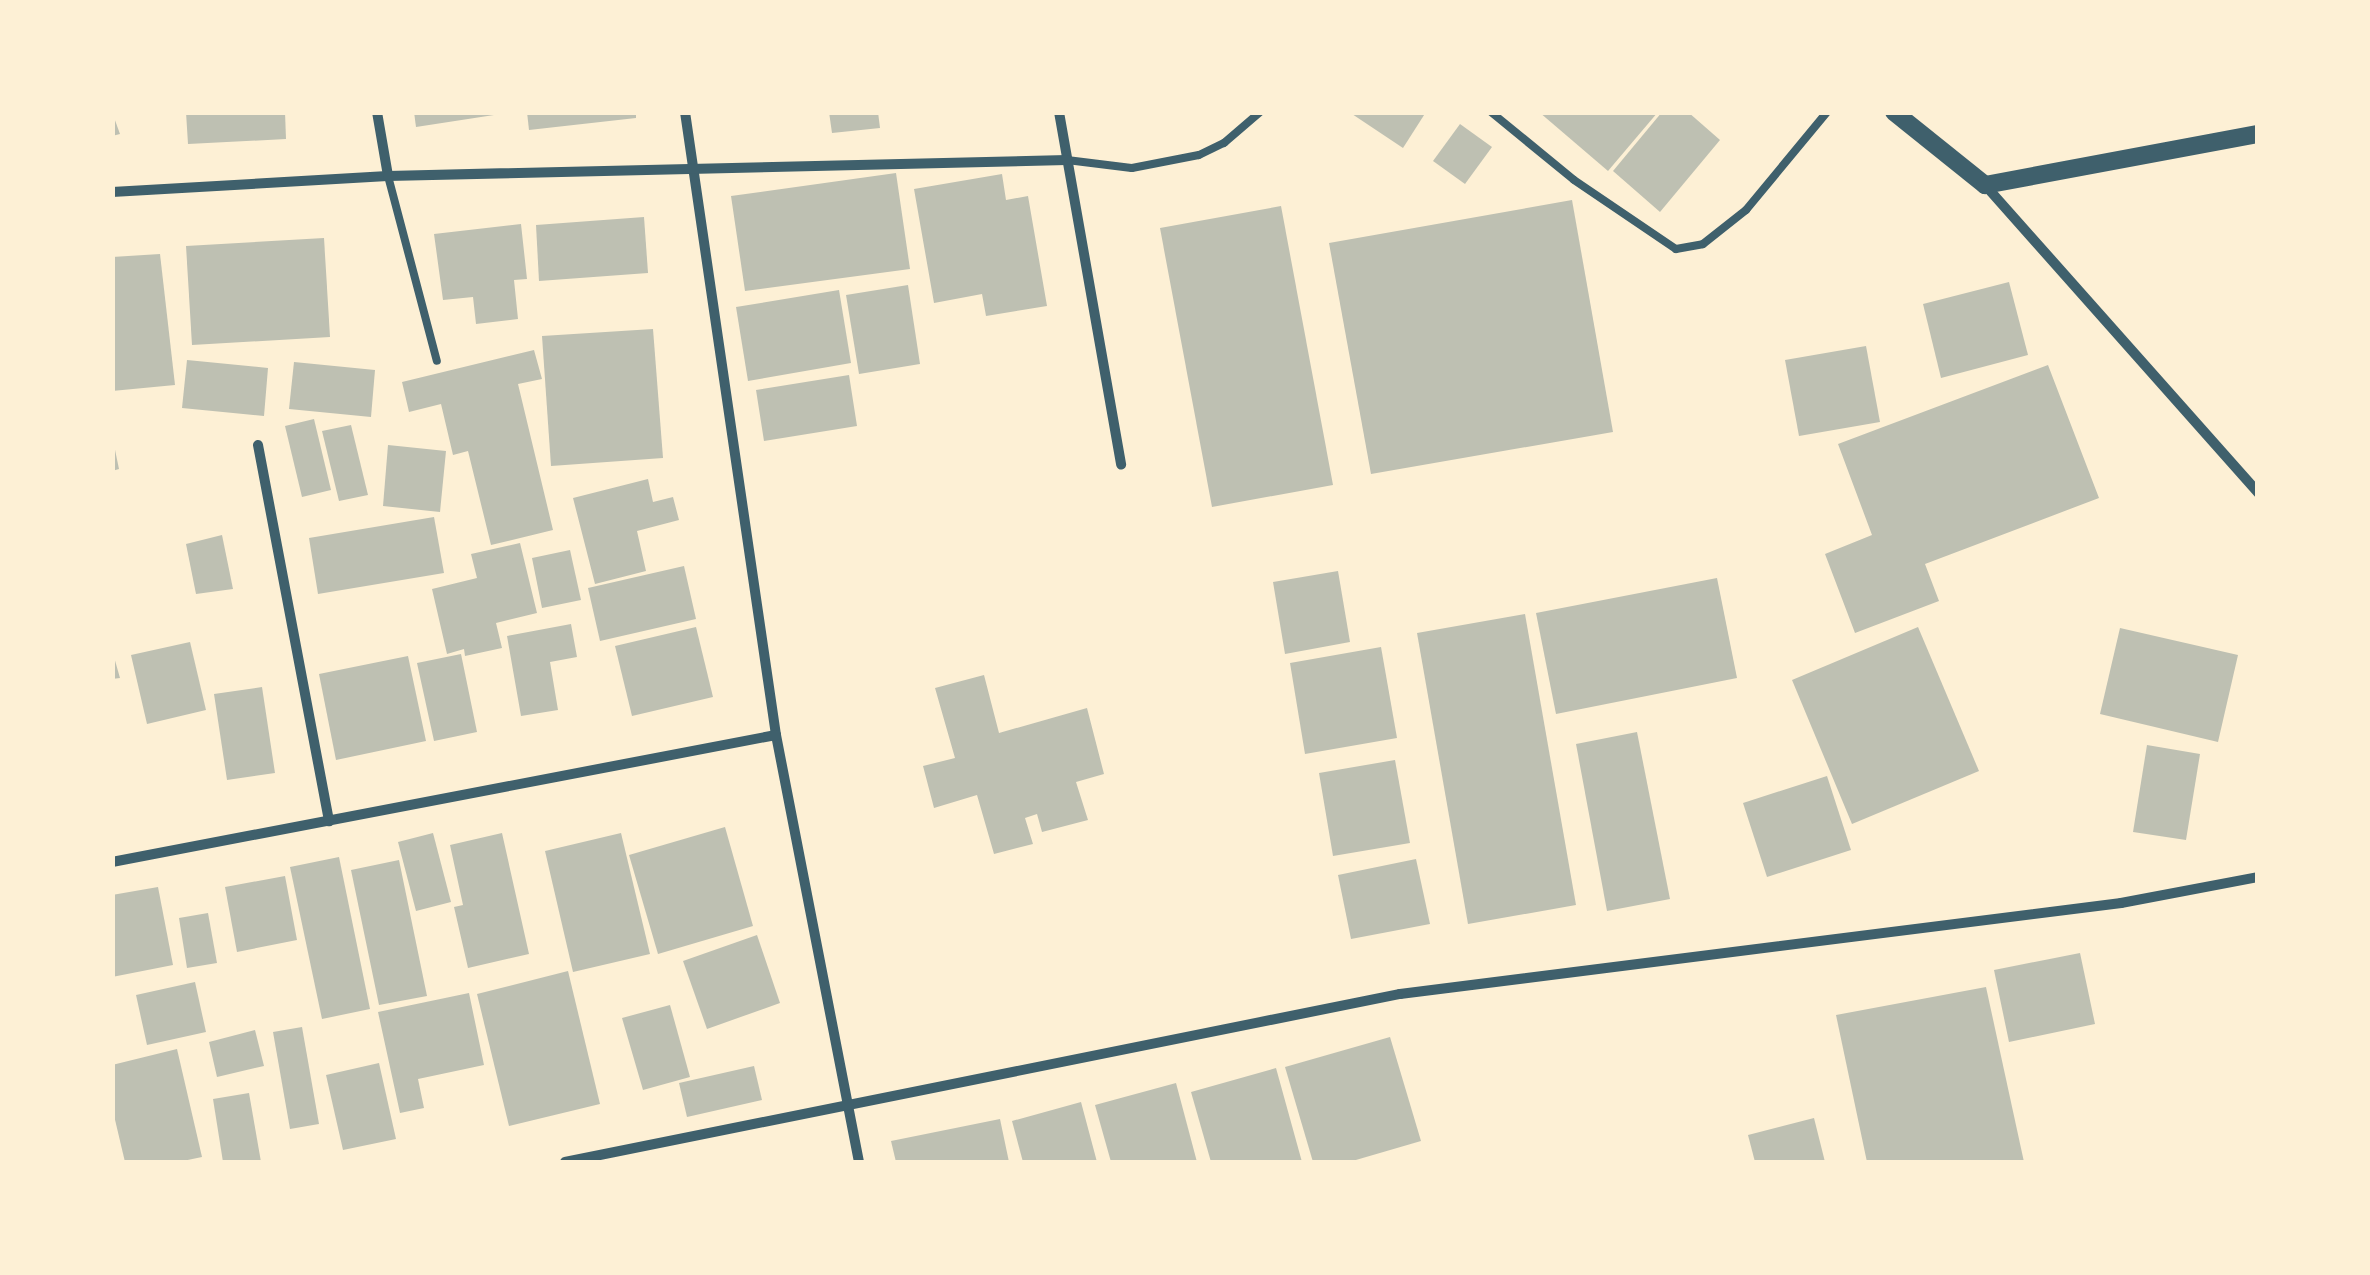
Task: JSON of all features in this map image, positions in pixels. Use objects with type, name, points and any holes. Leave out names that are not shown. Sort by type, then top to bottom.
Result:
[{"type":"street","points":[[377,112],[388,176]]},
{"type":"street","points":[[685,112],[776,735],[859,1162]]},
{"type":"street","points":[[1058,112],[1121,465]]},
{"type":"street","points":[[1894,112],[1984,185],[2258,494]]},
{"type":"street","points":[[1984,185],[2258,134]]},
{"type":"street","points":[[112,192],[388,176],[1067,160]]},
{"type":"street","points":[[258,445],[330,821]]},
{"type":"street","points":[[112,862],[776,735]]},
{"type":"street","points":[[565,1162],[1400,994],[2121,903],[2258,877]]},
{"type":"lane","points":[[1067,160],[1132,168],[1198,155],[1224,142],[1260,112]]},
{"type":"lane","points":[[1491,112],[1574,180],[1676,250],[1703,244],[1746,210],[1827,112]]},
{"type":"lane","points":[[388,176],[437,361]]},
{"type":"building","points":[[112,112],[120,134],[112,136]]},
{"type":"building","points":[[186,112],[285,112],[286,139],[188,144]]},
{"type":"building","points":[[414,112],[494,112],[494,115],[416,127]]},
{"type":"building","points":[[527,112],[636,112],[636,118],[529,130]]},
{"type":"building","points":[[829,112],[878,112],[880,128],[832,133]]},
{"type":"building","points":[[1349,112],[1426,112],[1403,148]]},
{"type":"building","points":[[1539,112],[1658,112],[1608,171]]},
{"type":"building","points":[[1662,112],[1688,112],[1720,140],[1660,212],[1613,171]]},
{"type":"building","points":[[1460,124],[1492,147],[1465,184],[1433,161]]},
{"type":"building","points":[[896,173],[910,269],[745,291],[731,196]]},
{"type":"building","points":[[1002,174],[1006,200],[1028,196],[1047,306],[986,316],[982,294],[934,303],[914,189]]},
{"type":"building","points":[[1572,200],[1613,432],[1371,474],[1329,243]]},
{"type":"building","points":[[1281,206],[1333,485],[1212,507],[1160,228]]},
{"type":"building","points":[[644,217],[648,273],[539,281],[536,225]]},
{"type":"building","points":[[521,224],[527,279],[514,280],[518,319],[476,324],[473,297],[443,300],[434,234]]},
{"type":"building","points":[[324,238],[330,337],[192,345],[186,246]]},
{"type":"building","points":[[160,254],[175,385],[112,391],[112,257]]},
{"type":"building","points":[[2009,282],[2028,355],[1941,378],[1923,304]]},
{"type":"building","points":[[908,285],[920,364],[859,374],[846,295]]},
{"type":"building","points":[[839,290],[851,363],[748,381],[736,307]]},
{"type":"building","points":[[653,329],[663,458],[551,466],[542,336]]},
{"type":"building","points":[[1866,346],[1880,422],[1799,436],[1785,360]]},
{"type":"building","points":[[534,350],[542,379],[518,384],[553,530],[491,545],[468,451],[453,455],[441,404],[409,412],[402,382]]},
{"type":"building","points":[[187,360],[268,368],[264,416],[182,408]]},
{"type":"building","points":[[294,362],[375,370],[371,417],[289,409]]},
{"type":"building","points":[[2048,365],[2099,498],[1925,564],[1939,601],[1855,633],[1825,554],[1872,535],[1838,444]]},
{"type":"building","points":[[849,375],[857,426],[764,441],[756,390]]},
{"type":"building","points":[[314,419],[331,490],[302,497],[285,426]]},
{"type":"building","points":[[351,425],[368,495],[339,501],[322,431]]},
{"type":"building","points":[[388,445],[446,451],[440,512],[383,506]]},
{"type":"building","points":[[112,446],[119,469],[112,471]]},
{"type":"building","points":[[648,479],[653,502],[673,497],[679,520],[637,531],[646,571],[595,584],[573,498]]},
{"type":"building","points":[[434,517],[444,573],[318,594],[309,538]]},
{"type":"building","points":[[222,535],[233,589],[196,594],[186,544]]},
{"type":"building","points":[[520,543],[537,613],[496,623],[502,648],[465,656],[464,649],[447,654],[432,589],[477,578],[471,554]]},
{"type":"building","points":[[570,550],[581,600],[542,608],[532,558]]},
{"type":"building","points":[[684,566],[696,619],[600,641],[588,588]]},
{"type":"building","points":[[1338,571],[1350,642],[1285,654],[1273,582]]},
{"type":"building","points":[[1717,578],[1737,678],[1556,714],[1536,613]]},
{"type":"building","points":[[1525,614],[1576,905],[1468,924],[1417,633]]},
{"type":"building","points":[[571,624],[577,657],[550,662],[558,710],[521,716],[507,636]]},
{"type":"building","points":[[696,627],[713,697],[632,716],[615,646]]},
{"type":"building","points":[[1918,627],[1979,771],[1852,824],[1792,680]]},
{"type":"building","points":[[2120,628],[2238,655],[2218,742],[2100,714]]},
{"type":"building","points":[[190,642],[206,710],[147,724],[131,655]]},
{"type":"building","points":[[1381,647],[1397,738],[1305,754],[1290,663]]},
{"type":"building","points":[[112,650],[120,678],[112,679]]},
{"type":"building","points":[[461,654],[477,732],[434,741],[417,663]]},
{"type":"building","points":[[408,656],[426,741],[336,760],[319,674]]},
{"type":"building","points":[[984,675],[999,733],[1087,708],[1104,774],[1076,782],[1088,820],[1042,832],[1037,814],[1025,818],[1033,844],[994,854],[977,795],[934,808],[923,766],[955,758],[935,688]]},
{"type":"building","points":[[262,687],[275,773],[227,780],[214,694]]},
{"type":"building","points":[[1637,732],[1670,899],[1607,911],[1576,744]]},
{"type":"building","points":[[2147,745],[2200,754],[2186,840],[2133,832]]},
{"type":"building","points":[[1395,760],[1410,843],[1333,856],[1319,773]]},
{"type":"building","points":[[1827,776],[1851,850],[1767,877],[1743,803]]},
{"type":"building","points":[[725,827],[753,926],[658,954],[629,855]]},
{"type":"building","points":[[433,833],[451,902],[416,911],[398,842]]},
{"type":"building","points":[[502,833],[529,954],[468,968],[454,907],[463,905],[450,845]]},
{"type":"building","points":[[621,833],[650,954],[573,972],[545,851]]},
{"type":"building","points":[[339,857],[370,1009],[322,1019],[290,867]]},
{"type":"building","points":[[1416,859],[1430,924],[1351,939],[1338,875]]},
{"type":"building","points":[[399,860],[427,996],[379,1005],[351,870]]},
{"type":"building","points":[[285,876],[297,940],[237,952],[225,887]]},
{"type":"building","points":[[158,887],[173,965],[112,977],[112,895]]},
{"type":"building","points":[[208,913],[217,963],[187,968],[179,918]]},
{"type":"building","points":[[757,935],[780,1003],[707,1029],[683,961]]},
{"type":"building","points":[[2080,953],[2095,1024],[2009,1042],[1994,970]]},
{"type":"building","points":[[568,971],[600,1104],[509,1126],[477,994]]},
{"type":"building","points":[[195,982],[206,1032],[147,1045],[136,995]]},
{"type":"building","points":[[1986,987],[2024,1162],[1867,1162],[1836,1015]]},
{"type":"building","points":[[469,993],[484,1065],[418,1079],[424,1108],[400,1113],[378,1012]]},
{"type":"building","points":[[670,1005],[690,1077],[643,1090],[622,1018]]},
{"type":"building","points":[[302,1027],[319,1124],[290,1129],[273,1032]]},
{"type":"building","points":[[255,1030],[264,1066],[217,1077],[209,1042]]},
{"type":"building","points":[[1390,1037],[1421,1141],[1349,1162],[1313,1162],[1285,1067]]},
{"type":"building","points":[[177,1049],[202,1157],[178,1162],[125,1162],[112,1107],[112,1065]]},
{"type":"building","points":[[379,1063],[396,1139],[343,1150],[326,1075]]},
{"type":"building","points":[[754,1066],[762,1100],[687,1117],[679,1083]]},
{"type":"building","points":[[1276,1068],[1302,1162],[1211,1162],[1191,1092]]},
{"type":"building","points":[[1176,1083],[1197,1162],[1111,1162],[1095,1105]]},
{"type":"building","points":[[249,1093],[261,1162],[223,1162],[213,1099]]},
{"type":"building","points":[[1081,1102],[1097,1162],[1023,1162],[1012,1121]]},
{"type":"building","points":[[1814,1118],[1825,1162],[1755,1162],[1748,1135]]},
{"type":"building","points":[[1000,1119],[1009,1162],[896,1162],[891,1141]]}]
